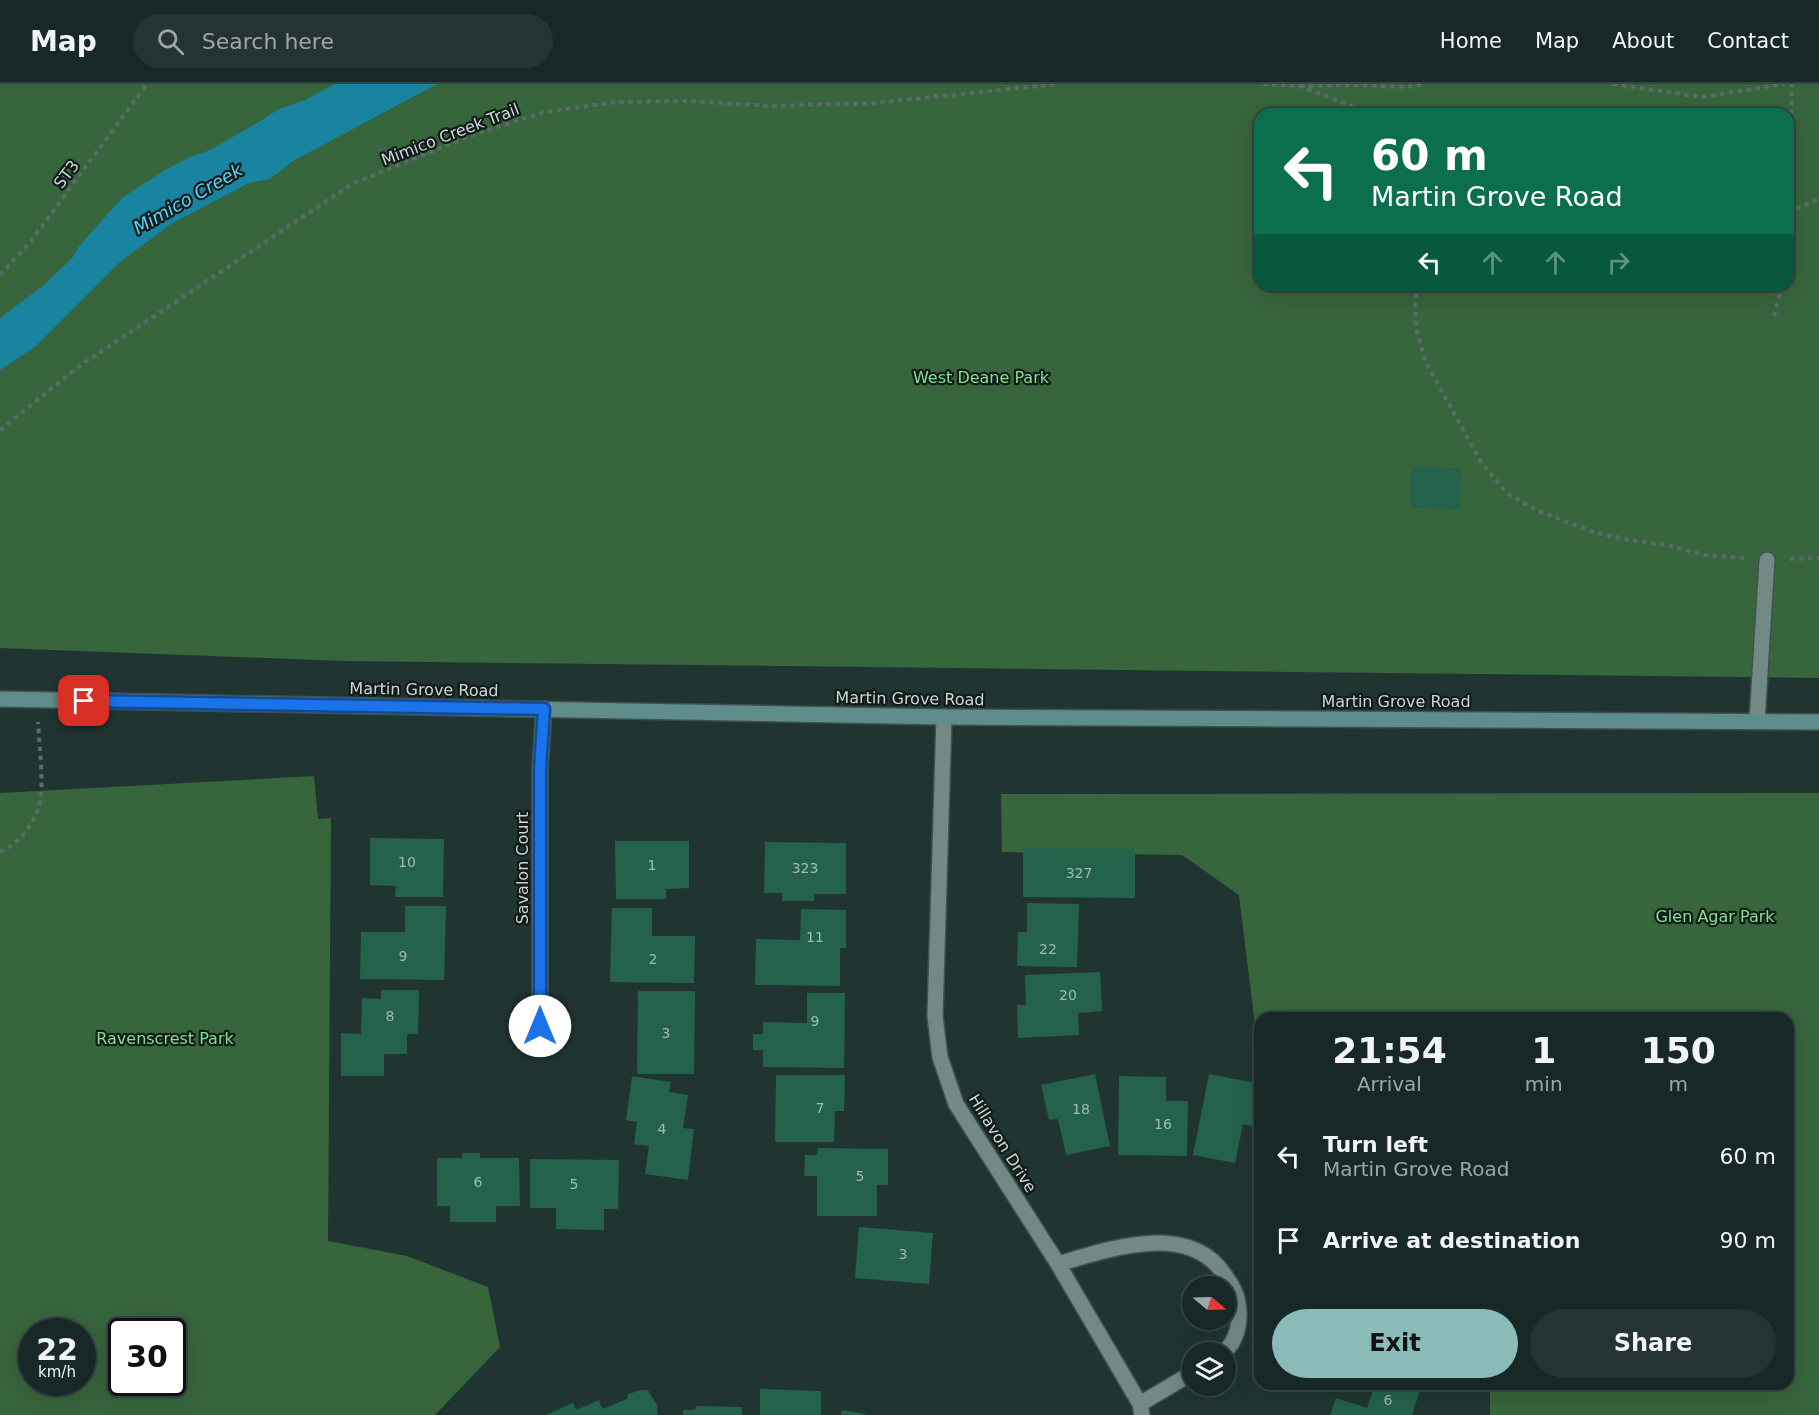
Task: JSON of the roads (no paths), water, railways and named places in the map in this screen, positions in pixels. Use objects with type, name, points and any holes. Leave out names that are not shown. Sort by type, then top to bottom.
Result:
[{"type":"main road","name":"Martin Grove Road","points":[[0,699],[944,717],[1819,722]]},
{"type":"street","points":[[1757,721],[1767,560]]},
{"type":"street","name":"Savalon Court","points":[[540,1026],[540,769],[544,709]]},
{"type":"street","name":"Hillavon Drive","points":[[944,717],[935,1016],[940,1057],[956,1104],[1058,1264],[1141,1409]]},
{"type":"street","points":[[1058,1264],[1107,1250],[1139,1244],[1174,1244],[1199,1250],[1215,1261],[1237,1297],[1240,1317],[1236,1334],[1231,1342]]},
{"type":"street","points":[[1141,1409],[1182,1380]]},
{"type":"water","name":"Mimico Creek","points":[[335,84],[437,84],[293,161],[270,179],[249,183],[171,224],[120,262],[36,346],[0,370],[0,318],[44,285],[72,258],[80,245],[122,198],[163,171],[190,157],[208,151],[277,110],[307,99]]},
{"type":"park label","name":"West Deane Park","points":[[981,377]]},
{"type":"park label","name":"Glen Agar Park","points":[[1715,916]]},
{"type":"park label","name":"Ravenscrest Park","points":[[165,1038]]}]
